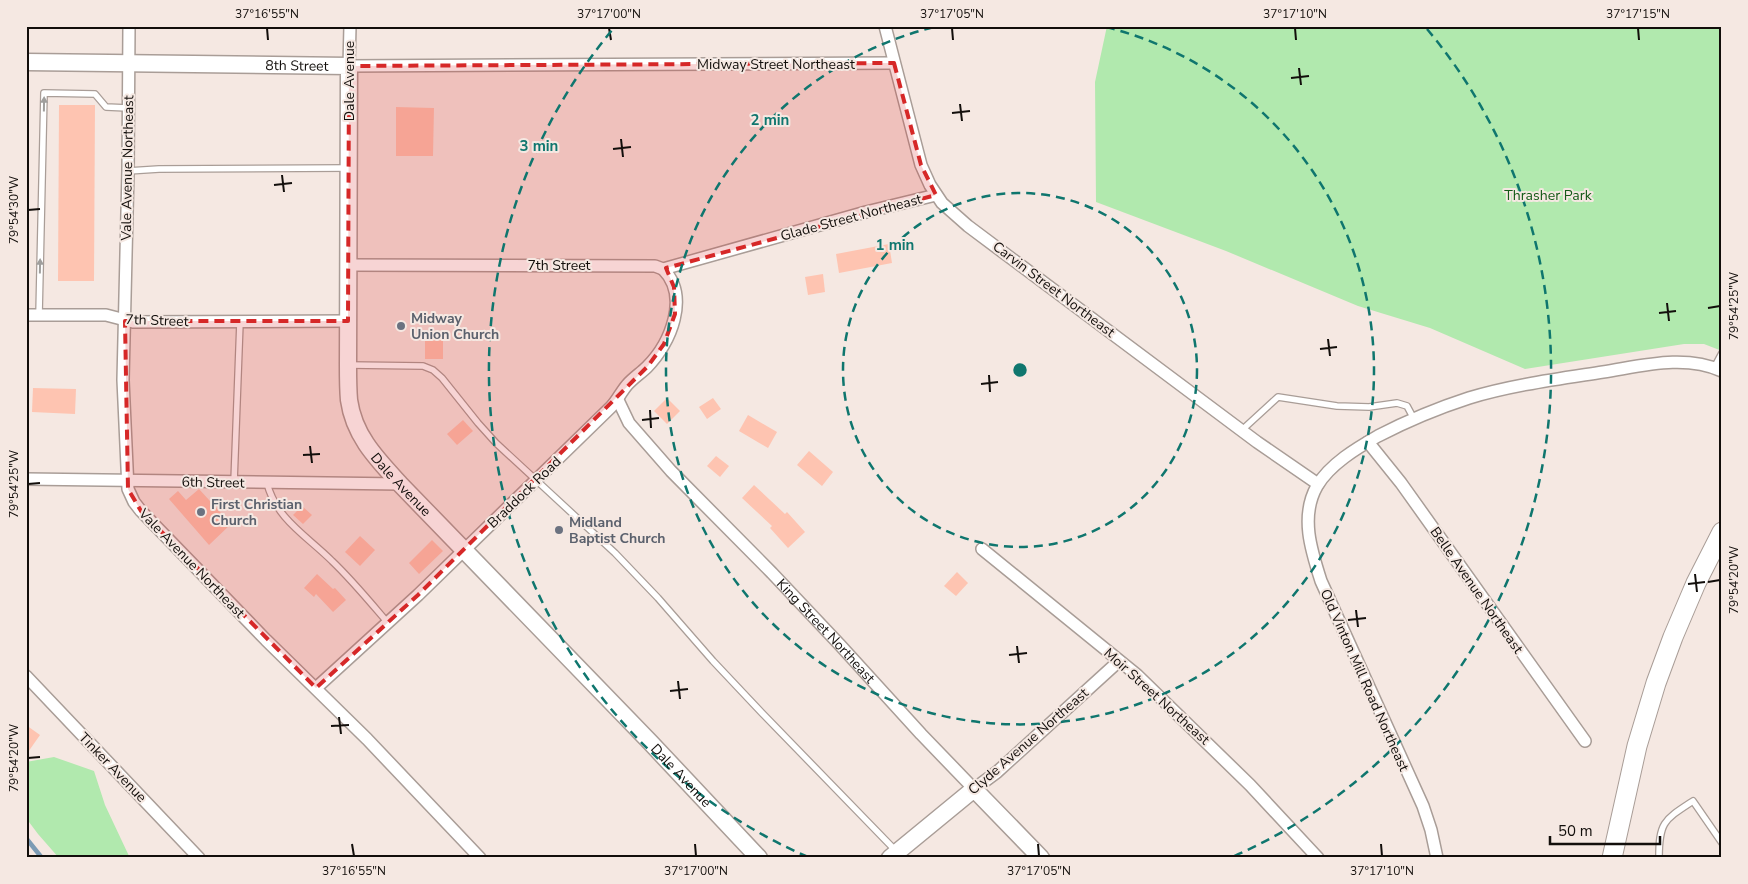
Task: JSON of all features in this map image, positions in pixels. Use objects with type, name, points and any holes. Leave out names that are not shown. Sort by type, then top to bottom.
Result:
[{"type":"main road","points":[[1612,858],[1637,746],[1656,683],[1696,582],[1722,532]]},
{"type":"street","name":"Vale Avenue Northeast","points":[[129,26],[123,380],[128,488],[134,502],[141,511],[266,640],[367,739],[480,858]]},
{"type":"street","name":"Dale Avenue","points":[[350,26],[348,365],[353,418],[360,436],[370,452],[400,484],[650,742],[759,858]]},
{"type":"street","name":"Carvin Street Northeast","points":[[885,26],[921,165],[942,203],[968,226],[1242,430],[1318,484]]},
{"type":"street","name":"8th Street","points":[[26,62],[349,66],[659,65]]},
{"type":"street","name":"Midway Street Northeast","points":[[659,65],[894,63]]},
{"type":"street","name":"Glade Street Northeast","points":[[766,240],[936,195]]},
{"type":"street","name":"7th Street","points":[[348,265],[592,265],[655,266],[663,269],[766,240]]},
{"type":"street","name":"Braddock Road","points":[[316,688],[388,623],[536,481],[618,400],[626,386],[648,366],[664,344],[670,332],[675,314],[674,287],[668,274],[663,269]]},
{"type":"street","name":"7th Street","points":[[26,315],[106,316],[134,322],[348,321]]},
{"type":"street","name":"Old Vinton Mill Road Northeast","points":[[1437,858],[1432,830],[1423,806],[1321,581],[1314,561],[1308,516],[1311,498],[1318,484],[1349,454],[1368,442],[1431,411],[1470,398],[1515,386],[1548,380],[1666,363],[1694,362],[1718,370]]},
{"type":"street","name":"King Street Northeast","points":[[618,400],[629,423],[671,471],[779,580],[920,734],[1041,858]]},
{"type":"street","name":"Belle Avenue Northeast","points":[[1368,442],[1401,483],[1585,740]]},
{"type":"street","name":"6th Street","points":[[26,479],[400,484]]},
{"type":"street","name":"Moir Street Northeast","points":[[982,549],[1137,675],[1250,785],[1318,858]]},
{"type":"street","name":"Clyde Avenue Northeast","points":[[896,856],[974,788],[997,772],[1119,660]]},
{"type":"street","name":"Tinker Avenue","points":[[26,676],[199,858]]},
{"type":"lane","points":[[39,315],[44,93],[95,94],[106,107],[128,108]]},
{"type":"lane","points":[[128,171],[159,169],[350,168]]},
{"type":"lane","points":[[234,483],[240,322]]},
{"type":"lane","points":[[1718,370],[1722,353]]},
{"type":"lane","points":[[348,365],[423,366],[433,370],[442,378],[490,437],[615,553],[658,598],[713,661],[896,856]]},
{"type":"lane","points":[[1242,430],[1278,397],[1337,406],[1370,407],[1397,402],[1407,406],[1414,419]]},
{"type":"lane","points":[[267,483],[270,495],[285,519],[331,560],[388,623]]},
{"type":"lane","points":[[1659,858],[1659,836],[1668,817],[1693,801],[1722,843]]},
{"type":"highlighted area","points":[[894,63],[921,165],[936,195],[666,268],[674,287],[675,314],[664,344],[648,366],[418,595],[316,688],[141,511],[128,489],[125,321],[348,321],[349,66]]},
{"type":"green space","name":"Thrasher Park","points":[[1107,26],[1722,26],[1722,351],[1704,344],[1684,344],[1525,369],[1430,328],[1358,306],[1226,251],[1096,202],[1095,82]]},
{"type":"green space","points":[[54,757],[94,771],[105,805],[129,856],[133,858],[59,858],[38,834],[26,818],[26,762]]},
{"type":"building","points":[[59,105],[95,105],[94,281],[58,281]]},
{"type":"building","points":[[396,107],[434,108],[433,156],[396,156]]},
{"type":"building","points":[[889,244],[892,263],[839,273],[836,254]]},
{"type":"building","points":[[823,274],[825,292],[808,295],[805,277]]},
{"type":"building","points":[[425,340],[443,340],[443,359],[425,359]]},
{"type":"building","points":[[33,388],[76,389],[75,414],[32,412]]},
{"type":"building","points":[[667,398],[680,411],[667,424],[654,411]]},
{"type":"building","points":[[713,398],[721,409],[707,419],[699,407]]},
{"type":"building","points":[[748,415],[777,432],[768,448],[739,431]]},
{"type":"building","points":[[463,420],[473,431],[457,445],[447,434]]},
{"type":"building","points":[[809,451],[833,472],[822,486],[797,465]]},
{"type":"building","points":[[716,456],[729,466],[720,477],[707,466]]},
{"type":"building","points":[[754,485],[785,514],[787,512],[805,532],[788,548],[770,528],[772,526],[742,498]]},
{"type":"building","name":"First Christian Church","points":[[199,489],[231,524],[209,545],[169,499],[178,491],[186,500]]},
{"type":"building","points":[[302,506],[312,515],[303,524],[293,515]]},
{"type":"building","points":[[360,536],[375,550],[360,566],[345,552]]},
{"type":"building","points":[[432,540],[443,551],[419,574],[409,563]]},
{"type":"building","points":[[957,572],[968,583],[956,596],[944,586]]},
{"type":"building","points":[[317,574],[333,589],[335,588],[346,600],[333,612],[316,594],[314,597],[304,588]]},
{"type":"building","points":[[26,725],[40,735],[26,755]]},
{"type":"waterway","points":[[26,838],[42,858]]},
{"type":"place","name":"Midway Union Church","points":[[401,326]]},
{"type":"place","name":"First Christian Church","points":[[201,512]]},
{"type":"place","name":"Midland Baptist Church","points":[[559,530]]}]
